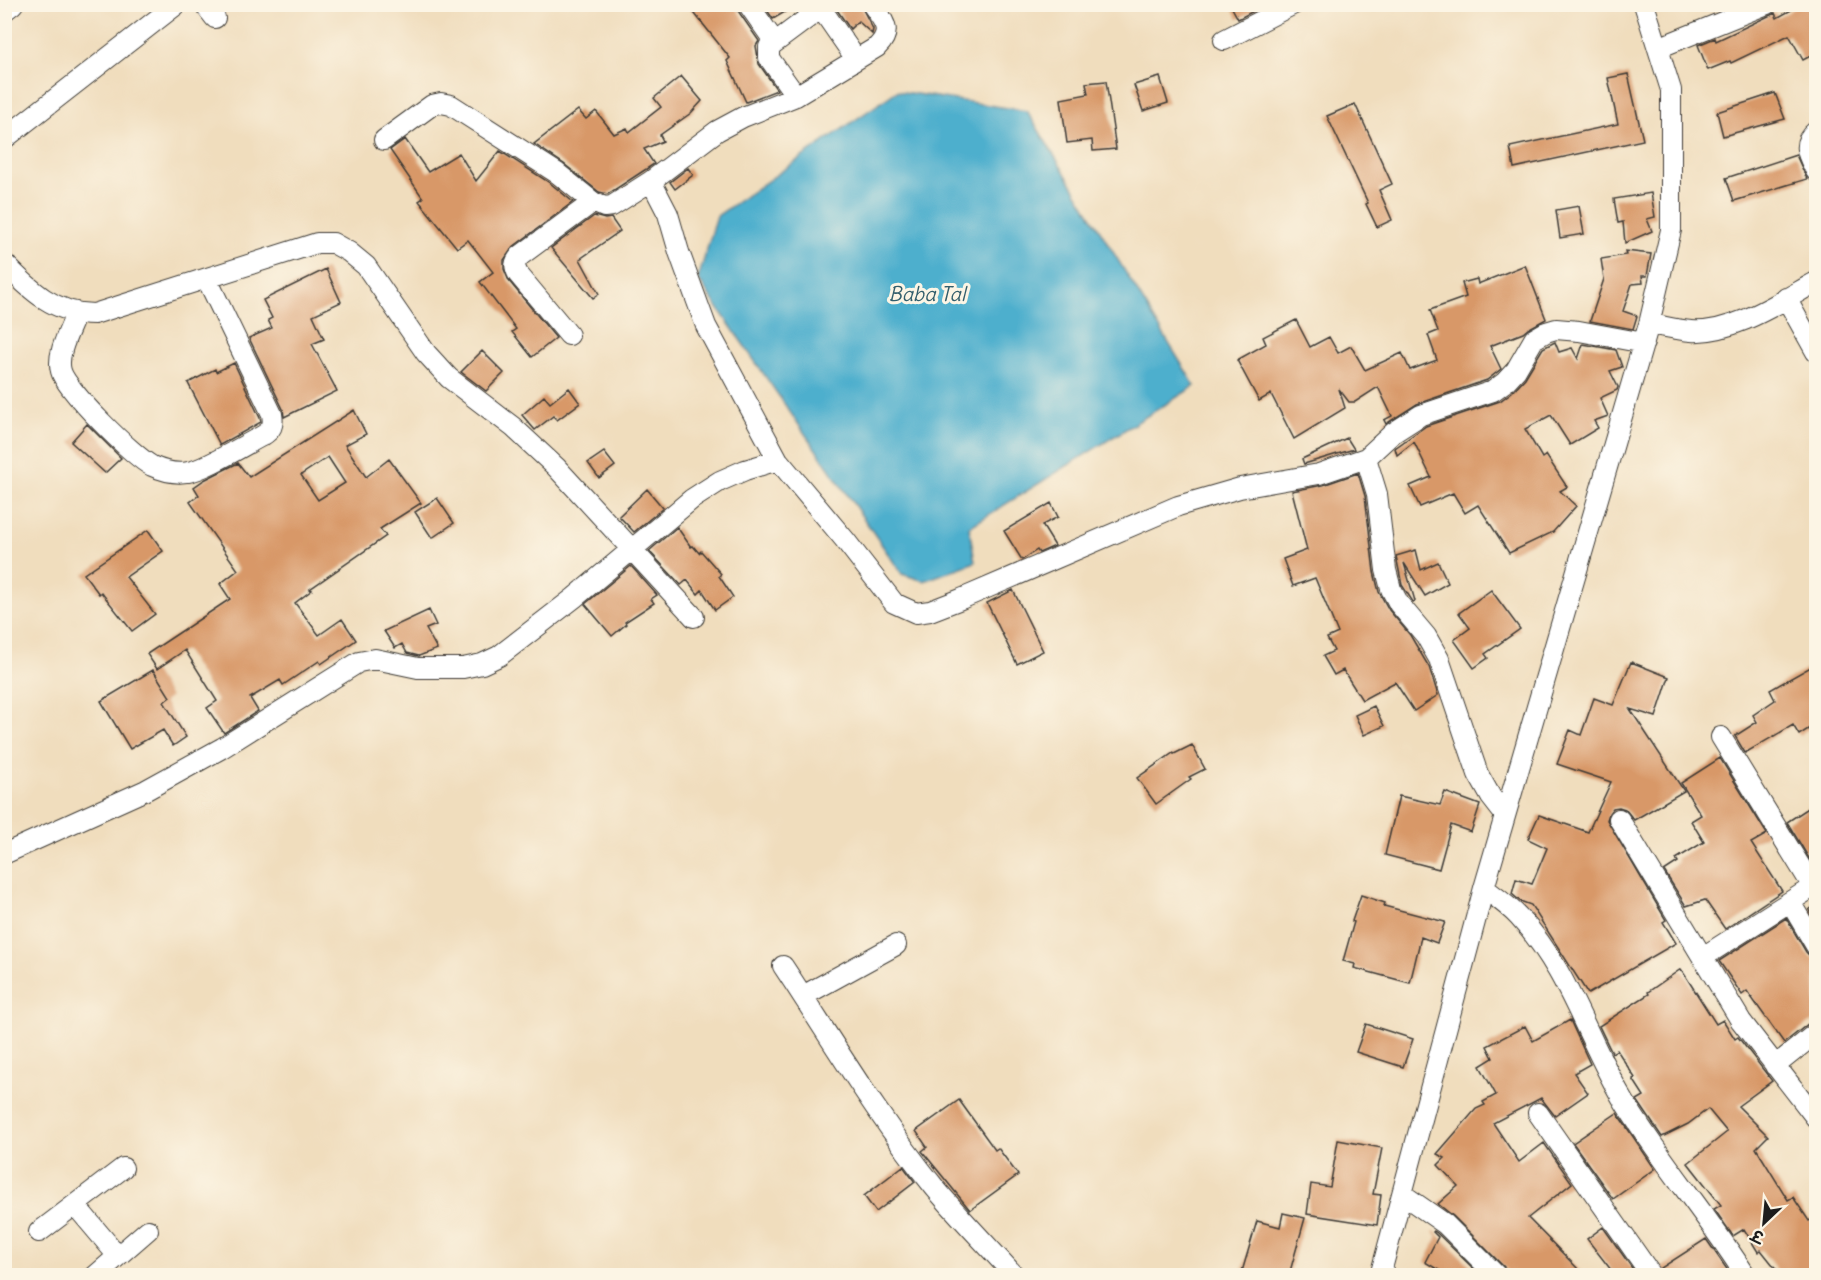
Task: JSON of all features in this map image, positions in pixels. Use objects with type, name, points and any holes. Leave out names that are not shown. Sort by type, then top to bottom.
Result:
[{"type":"street","points":[[4,11],[13,4]]},
{"type":"street","points":[[4,139],[177,4]]},
{"type":"street","points":[[748,4],[774,41]]},
{"type":"street","points":[[384,140],[432,105],[441,103],[451,105],[557,173],[593,202],[604,207],[612,206],[651,181],[717,131],[743,117],[796,96],[877,46],[885,39],[887,32],[872,4]]},
{"type":"street","points":[[1224,40],[1294,4]]},
{"type":"street","points":[[1380,1275],[1484,888],[1644,343],[1671,230],[1671,90],[1644,4]]},
{"type":"street","points":[[1658,48],[1767,4]]},
{"type":"street","points":[[796,96],[769,58],[769,47],[819,7],[856,59]]},
{"type":"street","points":[[1816,131],[1809,137],[1806,146],[1816,171]]},
{"type":"street","points":[[651,181],[668,214],[706,326],[778,460],[894,603],[916,613],[930,611],[961,600],[1178,506],[1240,488],[1319,474],[1366,458],[1393,433],[1421,416],[1499,387],[1516,370],[1534,339],[1546,332],[1556,329],[1579,331],[1644,343]]},
{"type":"street","points":[[569,335],[518,274],[515,262],[593,202]]},
{"type":"street","points":[[4,263],[27,287],[56,306],[76,314],[94,314],[317,243],[333,243],[366,266],[426,353],[449,378],[513,427],[556,467],[694,617]]},
{"type":"street","points":[[76,314],[60,358],[60,371],[68,385],[126,446],[151,465],[172,472],[189,472],[262,436],[270,430],[274,423],[272,414],[207,279]]},
{"type":"street","points":[[1649,324],[1692,331],[1716,329],[1740,322],[1816,282]]},
{"type":"street","points":[[1786,298],[1816,352]]},
{"type":"street","points":[[1366,458],[1377,494],[1386,570],[1391,589],[1399,604],[1426,636],[1439,659],[1479,774],[1491,797],[1505,815]]},
{"type":"street","points":[[4,854],[146,790],[222,748],[359,662],[375,659],[418,668],[463,668],[482,664],[499,656],[574,598],[692,499],[720,481],[745,470],[778,460]]},
{"type":"street","points":[[1704,957],[1815,886],[1721,737]]},
{"type":"street","points":[[1619,819],[1741,1021],[1816,1118]]},
{"type":"street","points":[[1484,888],[1519,917],[1544,948],[1568,989],[1625,1103],[1746,1275]]},
{"type":"street","points":[[1790,902],[1816,946]]},
{"type":"street","points":[[803,996],[896,945]]},
{"type":"street","points":[[783,966],[890,1127],[934,1187],[1015,1275]]},
{"type":"street","points":[[1775,1066],[1816,1033]]},
{"type":"street","points":[[1538,1113],[1652,1275]]},
{"type":"street","points":[[39,1232],[123,1168]]},
{"type":"street","points":[[1402,1194],[1445,1224],[1497,1275]]},
{"type":"street","points":[[75,1205],[118,1256]]},
{"type":"street","points":[[95,1275],[148,1230]]},
{"type":"water","name":"Baba Tal","points":[[897,91],[1027,111],[1195,386],[969,527],[975,562],[924,581],[902,574],[698,279],[717,216]]},
{"type":"building","points":[[687,4],[736,4],[738,11],[759,41],[756,46],[759,64],[777,90],[746,102],[727,61],[730,58]]},
{"type":"building","points":[[763,4],[806,4],[798,10],[795,6],[773,19]]},
{"type":"building","points":[[833,4],[860,4],[873,29],[872,34],[858,21],[850,29]]},
{"type":"building","points":[[1230,4],[1267,4],[1238,19]]},
{"type":"building","points":[[1802,4],[1816,4],[1816,53],[1803,60],[1789,35],[1731,63],[1730,61],[1708,70],[1698,45],[1715,38],[1716,41],[1775,13],[1777,18]]},
{"type":"building","points":[[1628,74],[1643,140],[1514,168],[1510,147],[1618,124],[1608,78]]},
{"type":"building","points":[[681,76],[702,101],[691,113],[660,135],[663,141],[644,149],[654,164],[608,194],[599,192],[534,144],[578,110],[586,119],[596,111],[614,134],[627,128],[629,132],[661,107],[654,98]]},
{"type":"building","points":[[1160,77],[1168,103],[1143,111],[1134,85]]},
{"type":"building","points":[[1106,81],[1116,149],[1093,151],[1092,140],[1067,143],[1061,99],[1088,94],[1086,83]]},
{"type":"building","points":[[1775,93],[1785,119],[1723,136],[1717,112]]},
{"type":"building","points":[[1355,104],[1392,184],[1379,190],[1392,220],[1377,227],[1327,116]]},
{"type":"building","points":[[405,139],[428,172],[459,153],[476,181],[500,151],[550,183],[573,202],[513,247],[504,260],[504,269],[509,281],[556,338],[532,357],[512,332],[516,329],[480,282],[493,272],[468,240],[457,248],[419,201],[423,198],[390,150]]},
{"type":"building","points":[[1796,155],[1807,179],[1734,201],[1726,178]]},
{"type":"building","points":[[688,168],[693,175],[675,189],[670,182]]},
{"type":"building","points":[[1651,193],[1655,217],[1647,219],[1652,231],[1625,243],[1623,222],[1618,223],[1614,199]]},
{"type":"building","points":[[1579,206],[1584,234],[1560,238],[1556,210]]},
{"type":"building","points":[[594,216],[611,218],[620,231],[580,259],[599,294],[593,298],[551,248]]},
{"type":"building","points":[[1625,251],[1651,254],[1647,276],[1642,276],[1643,283],[1632,284],[1623,311],[1637,316],[1633,329],[1590,321],[1604,279],[1601,259],[1626,255]]},
{"type":"building","points":[[1525,265],[1546,319],[1523,333],[1490,346],[1501,369],[1487,380],[1417,404],[1386,424],[1384,420],[1392,416],[1378,387],[1355,402],[1349,402],[1339,389],[1345,408],[1294,439],[1271,394],[1259,401],[1237,360],[1266,344],[1263,337],[1296,320],[1310,347],[1329,337],[1338,353],[1351,346],[1365,370],[1402,353],[1410,370],[1437,360],[1428,335],[1438,331],[1430,310],[1466,297],[1462,283],[1477,279],[1478,284]]},
{"type":"building","points":[[326,269],[341,302],[313,315],[324,339],[312,344],[337,391],[284,417],[283,409],[249,338],[272,328],[268,320],[272,318],[263,300]]},
{"type":"building","points":[[1555,342],[1559,352],[1572,348],[1578,359],[1583,344],[1616,350],[1622,367],[1610,371],[1618,387],[1617,390],[1600,398],[1608,416],[1594,421],[1598,428],[1570,445],[1551,415],[1525,429],[1542,458],[1546,455],[1567,487],[1560,491],[1576,506],[1553,532],[1509,553],[1478,505],[1465,513],[1453,493],[1420,507],[1410,486],[1431,477],[1414,442],[1397,455],[1395,448],[1426,426],[1500,401],[1525,378],[1543,348]]},
{"type":"building","points":[[482,351],[504,373],[486,391],[461,372]]},
{"type":"building","points":[[234,363],[261,422],[220,445],[188,383],[215,369],[216,372]]},
{"type":"building","points":[[569,388],[580,403],[557,420],[553,416],[535,430],[522,415],[544,396],[550,403]]},
{"type":"building","points":[[354,410],[366,434],[345,445],[366,477],[389,459],[421,503],[380,529],[386,536],[310,589],[312,590],[295,603],[319,635],[342,619],[356,640],[321,664],[319,661],[283,685],[280,680],[250,698],[258,711],[224,733],[207,708],[217,701],[185,650],[157,669],[147,654],[230,599],[220,584],[238,570],[190,502],[199,495],[194,487],[238,463],[249,477]],"holes":[[[328,457],[345,483],[318,500],[301,475]]]},
{"type":"building","points":[[87,424],[121,458],[105,473],[71,442]]},
{"type":"building","points":[[1347,438],[1354,449],[1304,464],[1302,459]]},
{"type":"building","points":[[604,452],[615,466],[599,478],[588,463]]},
{"type":"building","points":[[1358,473],[1365,496],[1374,572],[1379,592],[1389,610],[1410,635],[1429,667],[1438,695],[1414,711],[1395,682],[1362,700],[1343,670],[1334,675],[1323,656],[1334,651],[1327,638],[1338,633],[1315,578],[1293,586],[1283,559],[1307,550],[1292,491],[1323,485]]},
{"type":"building","points":[[647,489],[663,508],[634,532],[619,516]]},
{"type":"building","points":[[437,498],[454,523],[432,538],[415,512]]},
{"type":"building","points":[[1051,503],[1058,517],[1042,525],[1055,546],[1039,553],[1037,550],[1022,560],[1004,531]]},
{"type":"building","points":[[677,527],[691,547],[693,546],[699,553],[701,551],[721,574],[719,576],[733,597],[715,610],[702,590],[698,594],[687,580],[681,585],[649,551]]},
{"type":"building","points":[[148,530],[163,551],[126,577],[155,614],[132,631],[84,574]]},
{"type":"building","points":[[1416,550],[1421,570],[1438,562],[1448,583],[1425,596],[1404,563],[1415,601],[1413,602],[1402,585],[1396,556]]},
{"type":"building","points":[[631,566],[657,595],[651,599],[654,603],[625,622],[626,624],[612,636],[585,604]]},
{"type":"building","points":[[1013,590],[1043,651],[1017,664],[987,603]]},
{"type":"building","points":[[1491,590],[1520,629],[1485,654],[1488,658],[1474,668],[1454,640],[1470,628],[1459,613]]},
{"type":"building","points":[[429,610],[436,625],[426,629],[437,649],[419,656],[407,653],[402,644],[395,648],[384,631]]},
{"type":"building","points":[[1631,662],[1669,677],[1656,717],[1630,709],[1684,791],[1634,820],[1625,809],[1619,807],[1613,808],[1607,820],[1666,920],[1663,922],[1676,943],[1588,994],[1531,905],[1520,901],[1512,894],[1516,879],[1532,884],[1547,848],[1528,839],[1539,815],[1588,832],[1611,782],[1557,764],[1570,730],[1581,735],[1594,698],[1613,705]]},
{"type":"building","points":[[1816,664],[1816,724],[1799,735],[1793,725],[1745,753],[1735,736],[1757,722],[1753,715],[1775,700],[1770,690]]},
{"type":"building","points":[[153,670],[170,697],[164,702],[186,737],[173,746],[163,730],[130,749],[101,701]]},
{"type":"building","points":[[1374,706],[1384,726],[1364,735],[1355,715]]},
{"type":"building","points":[[1192,745],[1205,769],[1189,777],[1191,779],[1156,804],[1137,778],[1173,753]]},
{"type":"building","points":[[1720,758],[1767,834],[1751,843],[1782,891],[1725,929],[1705,900],[1686,906],[1664,871],[1678,862],[1676,859],[1704,842],[1691,821],[1701,815],[1681,783]]},
{"type":"building","points":[[1445,792],[1480,805],[1471,832],[1451,825],[1439,869],[1385,855],[1399,796],[1440,805]]},
{"type":"building","points":[[1816,803],[1816,870],[1787,822]]},
{"type":"building","points":[[1361,895],[1385,903],[1384,906],[1445,922],[1437,943],[1421,937],[1410,983],[1354,968],[1355,964],[1343,961],[1354,922],[1352,921]]},
{"type":"building","points":[[1816,905],[1816,923],[1809,910]]},
{"type":"building","points":[[1786,918],[1806,952],[1816,958],[1816,1020],[1784,1043],[1747,991],[1742,995],[1719,961]]},
{"type":"building","points":[[1681,969],[1716,1024],[1723,1020],[1735,1039],[1738,1037],[1772,1081],[1738,1106],[1768,1136],[1756,1148],[1788,1200],[1793,1197],[1809,1221],[1816,1216],[1816,1275],[1781,1275],[1761,1250],[1758,1252],[1744,1229],[1733,1236],[1714,1209],[1721,1205],[1688,1163],[1727,1132],[1708,1109],[1688,1124],[1662,1137],[1637,1100],[1644,1096],[1633,1079],[1635,1078],[1617,1050],[1612,1053],[1599,1026],[1649,994],[1648,992]]},
{"type":"building","points":[[1570,1020],[1590,1064],[1574,1073],[1588,1093],[1555,1116],[1541,1098],[1493,1123],[1519,1162],[1544,1143],[1572,1183],[1528,1218],[1584,1275],[1509,1275],[1505,1268],[1453,1216],[1438,1204],[1458,1186],[1438,1165],[1445,1158],[1437,1154],[1476,1109],[1485,1105],[1483,1102],[1496,1095],[1480,1066],[1493,1058],[1487,1046],[1525,1026],[1533,1041]]},
{"type":"building","points":[[1366,1024],[1413,1039],[1403,1067],[1356,1052]]},
{"type":"building","points":[[959,1100],[995,1150],[998,1148],[1018,1175],[970,1210],[922,1151],[927,1147],[916,1131]]},
{"type":"building","points":[[1617,1113],[1655,1169],[1613,1199],[1573,1143]]},
{"type":"building","points":[[1338,1140],[1382,1148],[1373,1194],[1381,1195],[1377,1225],[1307,1214],[1311,1184],[1330,1187]]},
{"type":"building","points":[[903,1166],[915,1182],[876,1212],[864,1196]]},
{"type":"building","points":[[1283,1213],[1305,1218],[1289,1275],[1241,1275],[1257,1221],[1280,1227]]},
{"type":"building","points":[[1603,1227],[1637,1275],[1615,1275],[1587,1239]]},
{"type":"building","points":[[1434,1231],[1480,1275],[1447,1275],[1425,1262],[1438,1237]]},
{"type":"building","points":[[1706,1239],[1731,1275],[1664,1275],[1661,1268]]}]
